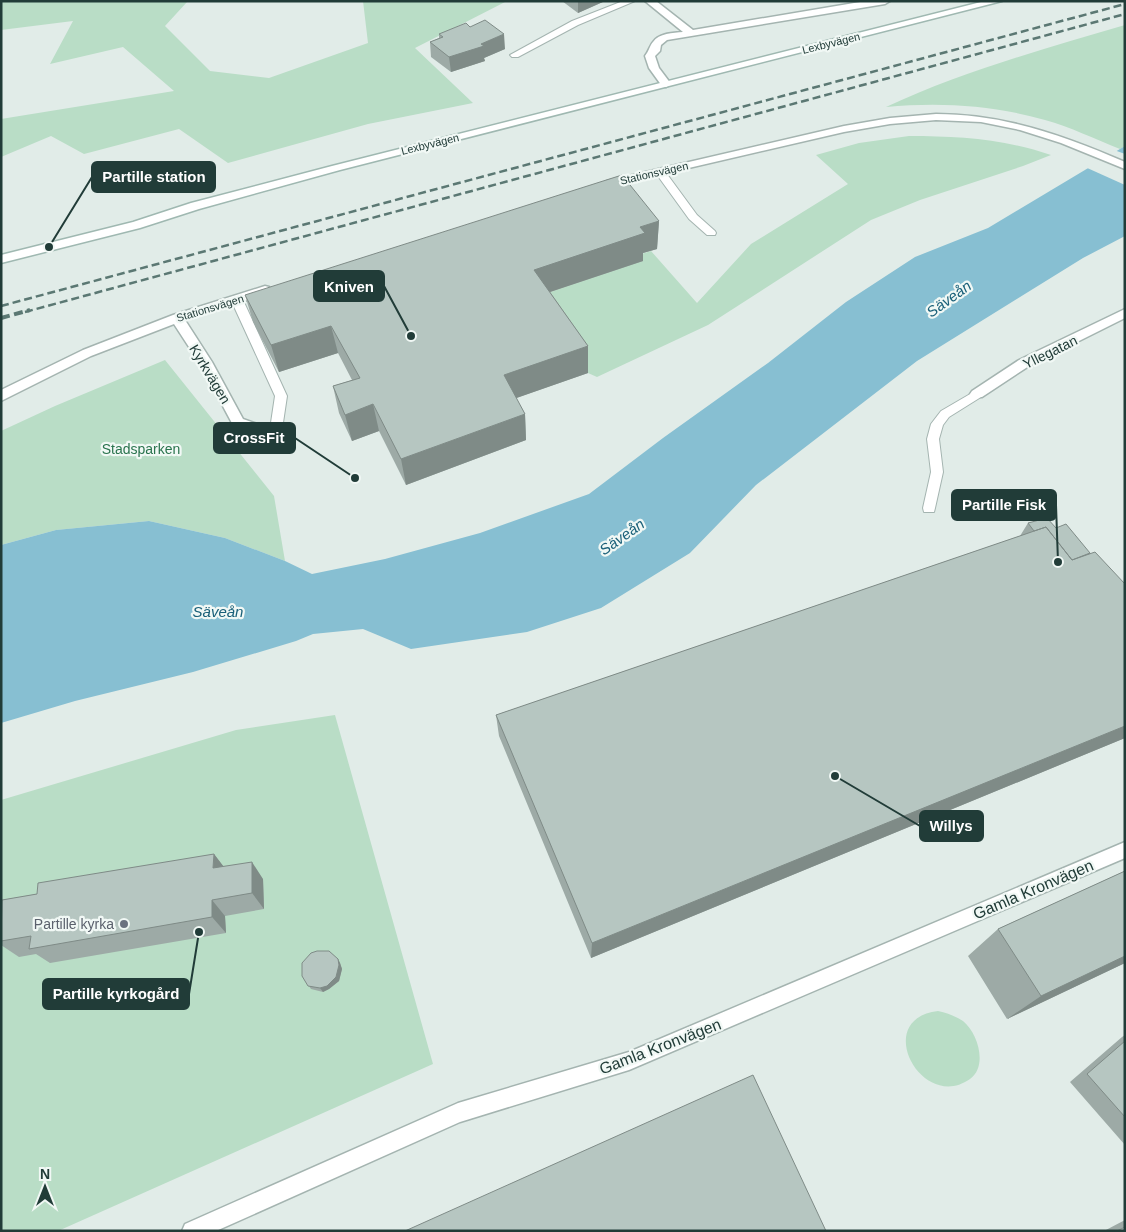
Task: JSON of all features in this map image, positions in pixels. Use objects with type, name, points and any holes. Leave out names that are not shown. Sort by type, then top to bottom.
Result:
[{"type":"street","points":[[650,1],[691,33]]},
{"type":"street","points":[[666,84],[654,68],[650,56],[655,52],[656,44],[664,38],[885,1]]},
{"type":"street","name":"Lexbyvägen","points":[[1,259],[136,225],[195,206],[336,168],[997,1]]},
{"type":"street","name":"Stationsvägen","points":[[596,187],[845,128],[920,118],[959,117],[1014,125],[1065,140],[1125,166]]},
{"type":"street","name":"Lexbyvägen","points":[[1,249],[149,212],[195,206]]},
{"type":"street","name":"Stationsvägen","points":[[1,396],[87,353],[177,318],[281,285]]},
{"type":"street","name":"Yllegatan","points":[[977,394],[1024,363],[1125,313]]},
{"type":"street","name":"Kyrkvägen","points":[[177,318],[207,365],[238,422],[275,436]]},
{"type":"street","name":"Gamla Kronvägen","points":[[192,1231],[458,1113],[629,1061],[1125,850]]},
{"type":"lane","points":[[515,55],[575,23],[631,1]]},
{"type":"lane","points":[[660,172],[694,217],[711,233]]},
{"type":"lane","points":[[237,300],[281,396],[275,436]]},
{"type":"lane","points":[[929,508],[937,472],[933,439],[937,424],[945,414],[977,394]]},
{"type":"green space","points":[[1,1],[193,1],[187,2],[165,26],[210,71],[269,78],[368,43],[363,1],[507,1],[415,48],[473,103],[368,124],[228,163],[179,129],[84,154],[51,136],[1,157],[1,119],[174,91],[123,47],[50,64],[73,21],[1,30]]},
{"type":"green space","points":[[1125,25],[1125,146],[1120,149],[1054,123],[1005,111],[946,105],[886,107],[944,82],[1034,52]]},
{"type":"green space","points":[[909,136],[999,142],[1051,155],[920,200],[871,220],[708,325],[597,377],[588,373],[535,297],[642,261],[638,255],[651,251],[697,303],[751,244],[848,184],[816,155],[859,143]]},
{"type":"green space","name":"Stadsparken","points":[[165,360],[274,496],[285,561],[225,538],[149,521],[56,530],[1,545],[1,431]]},
{"type":"green space","points":[[335,715],[433,1064],[58,1231],[1,1231],[1,800],[236,730]]},
{"type":"green space","points":[[938,1011],[963,1021],[973,1033],[979,1050],[979,1066],[975,1073],[970,1079],[952,1086],[935,1084],[921,1075],[911,1061],[906,1045],[908,1030],[918,1018]]},
{"type":"water","name":"Säveån","points":[[1125,146],[1125,236],[1083,258],[917,361],[756,485],[690,553],[601,608],[527,632],[411,649],[363,629],[313,634],[296,641],[193,672],[75,701],[1,723],[1,545],[56,530],[149,521],[225,538],[285,561],[312,574],[385,559],[480,533],[589,494],[768,363],[846,302],[915,257],[988,228]]},
{"type":"pier","points":[[1114,150],[1125,154],[1125,185],[1085,167]]},
{"type":"building","points":[[485,20],[504,34],[481,44],[484,46],[449,57],[430,42],[443,37],[439,34],[466,23],[470,27]]},
{"type":"building","points":[[622,175],[659,221],[640,227],[645,233],[534,270],[588,346],[504,375],[525,414],[401,459],[373,404],[345,415],[333,386],[360,378],[331,326],[271,345],[245,295]]},
{"type":"building","points":[[1047,518],[1056,528],[1066,524],[1090,553],[1072,560],[1046,527],[1034,531],[1028,523]]},
{"type":"building","points":[[1046,527],[1072,560],[1095,552],[1125,584],[1125,726],[592,943],[496,715]]},
{"type":"building","name":"Partille kyrka","points":[[214,854],[213,868],[252,862],[252,893],[212,900],[212,917],[29,949],[31,936],[1,941],[2,900],[37,894],[38,883]]},
{"type":"building","points":[[1125,871],[1125,956],[1041,996],[998,929]]},
{"type":"building","points":[[329,951],[338,959],[339,965],[336,977],[327,986],[320,988],[308,986],[302,976],[302,963],[311,953]]},
{"type":"building","points":[[1125,1041],[1125,1117],[1087,1074]]},
{"type":"building","points":[[753,1075],[826,1231],[405,1231]]},
{"type":"building","points":[[1125,1227],[1125,1231],[1117,1231]]},
{"type":"railway","points":[[1,306],[1125,4]]},
{"type":"railway","points":[[25,312],[1125,14]]},
{"type":"railway","points":[[1,318],[30,310]]},
{"type":"place","name":"Partille station","points":[[49,247]]},
{"type":"place","name":"Kniven","points":[[411,336]]},
{"type":"place","name":"CrossFit","points":[[355,478]]},
{"type":"place","name":"Partille Fisk","points":[[1058,562]]},
{"type":"place","name":"Willys","points":[[835,776]]},
{"type":"place","name":"Partille kyrka","points":[[124,924]]},
{"type":"place","name":"Partille kyrkogård","points":[[199,932]]}]
